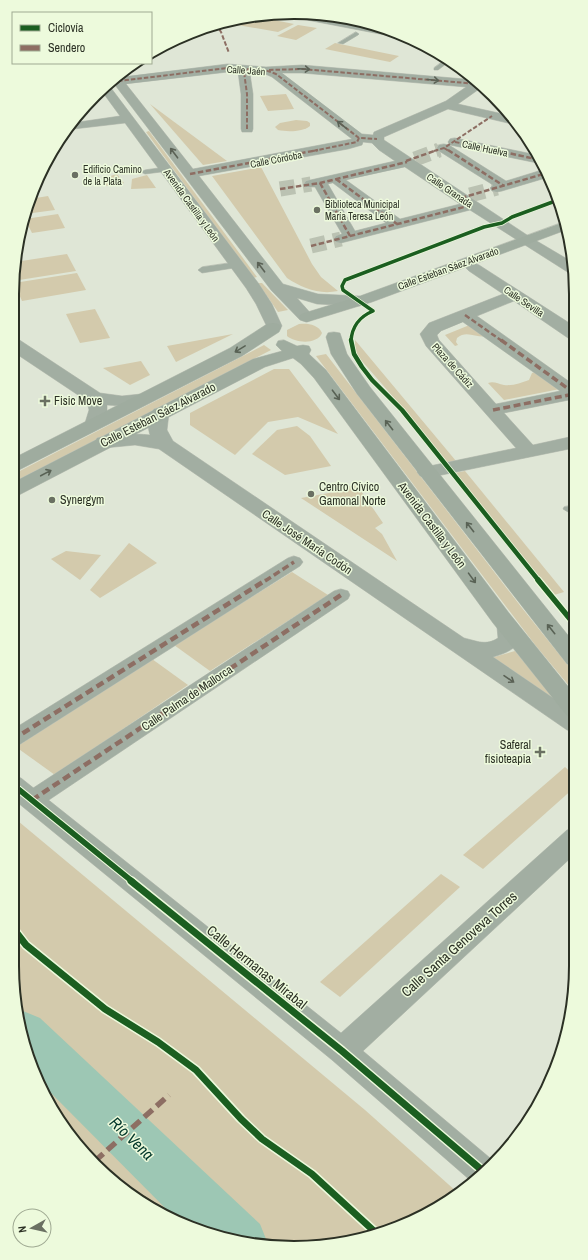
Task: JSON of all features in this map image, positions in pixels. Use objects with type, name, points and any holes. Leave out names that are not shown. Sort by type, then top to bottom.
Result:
[{"type":"main road","name":"Calle Esteban Sáez Alvarado","points":[[19,488],[104,442],[259,363],[287,360],[299,352],[324,345],[352,316],[375,305],[474,268],[561,228]]},
{"type":"main road","name":"Calle Esteban Sáez Alvarado","points":[[19,462],[236,352],[287,319],[307,317],[530,243],[563,235]]},
{"type":"main road","points":[[307,317],[327,322],[335,334],[339,354],[362,390],[569,651]]},
{"type":"main road","name":"Avenida Castilla y León","points":[[274,327],[272,334],[273,338],[299,352],[320,374],[508,627],[569,703]]},
{"type":"street","points":[[327,21],[366,28]]},
{"type":"street","name":"Calle Jaén","points":[[124,78],[223,68],[259,69],[276,74],[359,138]]},
{"type":"street","points":[[247,129],[247,94],[244,72],[259,69],[309,70],[470,83]]},
{"type":"street","name":"Avenida Castilla y León","points":[[119,82],[277,287],[307,317]]},
{"type":"street","points":[[359,138],[377,139],[379,135],[446,105],[474,86]]},
{"type":"street","name":"Avenida Castilla y León","points":[[108,92],[237,265],[264,304],[274,327]]},
{"type":"street","points":[[446,105],[506,119]]},
{"type":"street","name":"Calle Huelva","points":[[446,147],[492,116]]},
{"type":"street","points":[[77,126],[128,119]]},
{"type":"street","name":"Calle Córdoba","points":[[190,174],[348,145],[357,142],[359,138]]},
{"type":"street","name":"Calle Granada","points":[[377,139],[380,144],[468,199],[530,243],[567,266]]},
{"type":"street","name":"Calle Huelva","points":[[446,147],[533,159]]},
{"type":"street","name":"Calle Huelva","points":[[446,147],[501,187],[542,175]]},
{"type":"street","points":[[409,161],[315,184],[346,237],[397,224],[468,199]]},
{"type":"street","points":[[336,179],[397,224]]},
{"type":"street","name":"Calle Sevilla","points":[[474,268],[569,331]]},
{"type":"street","points":[[277,287],[317,298],[359,301]]},
{"type":"street","name":"Plaza de Cádiz","points":[[516,295],[435,327],[428,334],[432,342],[528,451]]},
{"type":"street","points":[[465,315],[569,390]]},
{"type":"street","points":[[19,348],[95,398],[99,406],[98,415],[94,423]]},
{"type":"street","points":[[493,410],[569,395]]},
{"type":"street","name":"Calle Esteban Sáez Alvarado","points":[[95,398],[122,400],[141,399]]},
{"type":"street","name":"Calle José María Codón","points":[[160,413],[156,428],[157,434],[166,445],[569,720]]},
{"type":"street","name":"Calle José María Codón","points":[[104,442],[131,438],[143,439],[166,445]]},
{"type":"street","points":[[427,472],[569,443]]},
{"type":"street","points":[[19,736],[294,562]]},
{"type":"street","name":"Calle Palma de Mallorca","points":[[22,792],[341,595]]},
{"type":"street","name":"Calle José María Codón","points":[[448,638],[467,647],[480,651],[490,651],[502,647],[509,640],[508,627]]},
{"type":"street","name":"Calle Hermanas Mirabal","points":[[22,792],[342,1051],[480,1168]]},
{"type":"street","name":"Calle Santa Genoveva Torres","points":[[342,1051],[569,844]]},
{"type":"lane","points":[[341,44],[356,34]]},
{"type":"lane","points":[[436,69],[444,63]]},
{"type":"lane","points":[[145,172],[166,169]]},
{"type":"lane","points":[[202,270],[237,265]]},
{"type":"shaded area","points":[[274,20],[294,24],[278,32],[237,25]]},
{"type":"shaded area","points":[[298,25],[317,28],[296,40],[277,36]]},
{"type":"shaded area","points":[[335,43],[399,56],[390,62],[325,49]]},
{"type":"shaded area","points":[[286,94],[294,109],[268,111],[260,96]]},
{"type":"shaded area","points":[[150,104],[227,161],[203,165]]},
{"type":"shaded area","points":[[296,120],[307,121],[310,123],[310,126],[299,130],[290,131],[278,130],[275,127],[280,123]]},
{"type":"shaded area","points":[[149,131],[257,277],[253,278],[146,132]]},
{"type":"shaded area","points":[[261,167],[312,264],[321,277],[338,291],[324,292],[311,290],[287,278],[212,176]]},
{"type":"shaded area","points":[[117,174],[124,183],[117,186],[107,186],[104,183],[107,177]]},
{"type":"shaded area","points":[[147,175],[156,188],[131,189],[132,179]]},
{"type":"shaded area","points":[[48,196],[55,210],[31,213],[37,198]]},
{"type":"shaded area","points":[[58,214],[65,228],[32,233],[28,224],[30,218]]},
{"type":"shaded area","points":[[67,254],[76,271],[20,280],[21,261]]},
{"type":"shaded area","points":[[77,273],[86,290],[22,301],[19,294],[20,282]]},
{"type":"shaded area","points":[[258,283],[262,283],[288,310],[278,312]]},
{"type":"shaded area","points":[[95,309],[110,338],[80,343],[66,314]]},
{"type":"shaded area","points":[[299,324],[309,324],[315,326],[322,333],[316,340],[306,342],[295,340],[287,336],[287,330]]},
{"type":"shaded area","points":[[472,324],[488,336],[484,337],[468,334],[461,335],[457,338],[456,342],[458,345],[455,346],[445,335]]},
{"type":"shaded area","points":[[233,334],[176,362],[167,346]]},
{"type":"shaded area","points":[[355,340],[456,461],[447,462],[409,415],[361,360],[355,351]]},
{"type":"shaded area","points":[[264,345],[271,350],[19,479],[19,471]]},
{"type":"shaded area","points":[[326,354],[569,667],[569,686],[536,646],[316,356]]},
{"type":"shaded area","points":[[141,361],[150,375],[130,385],[103,368]]},
{"type":"shaded area","points":[[274,369],[289,369],[338,434],[298,417],[268,422],[235,455],[190,425],[190,413]]},
{"type":"shaded area","points":[[537,371],[560,389],[504,400],[488,383],[494,382],[504,385],[517,384],[529,380],[532,373]]},
{"type":"shaded area","points":[[297,426],[310,436],[331,466],[285,475],[252,454],[277,430]]},
{"type":"shaded area","points":[[465,471],[564,592],[554,595],[455,473]]},
{"type":"shaded area","points":[[357,485],[383,523],[375,528],[382,534],[397,561],[301,498],[340,491],[339,488]]},
{"type":"shaded area","points":[[129,543],[157,563],[100,598],[90,590]]},
{"type":"shaded area","points":[[66,551],[101,555],[80,580],[51,559]]},
{"type":"shaded area","points":[[292,572],[328,595],[210,671],[174,645]]},
{"type":"shaded area","points":[[515,651],[565,711],[487,659]]},
{"type":"shaded area","points":[[152,659],[188,685],[55,775],[19,749],[19,745]]},
{"type":"shaded area","points":[[565,767],[569,771],[569,792],[483,869],[463,855]]},
{"type":"shaded area","points":[[19,822],[365,1110],[454,1189],[416,1213],[365,1232],[330,1239],[294,1241],[258,1239],[240,1236],[223,1232],[189,1220],[172,1213],[141,1195],[113,1173],[87,1147],[65,1119],[47,1088],[28,1037],[21,1002],[19,966]]},
{"type":"shaded area","points":[[441,874],[460,887],[340,997],[320,982]]},
{"type":"waterway","name":"Río Vena","points":[[28,1038],[230,1234]]},
{"type":"tunnel","points":[[415,159],[437,151]]},
{"type":"tunnel","points":[[280,189],[311,184]]},
{"type":"tunnel","points":[[470,195],[497,188]]},
{"type":"tunnel","points":[[311,246],[341,239]]},
{"type":"marked path","points":[[219,29],[229,53]]},
{"type":"marked path","points":[[121,81],[228,68],[265,70],[276,74],[359,138],[377,139]]},
{"type":"marked path","points":[[247,129],[247,94],[244,72],[250,69]]},
{"type":"marked path","points":[[269,70],[302,69],[470,83]]},
{"type":"marked path","points":[[406,161],[444,148],[492,116]]},
{"type":"marked path","points":[[190,174],[348,145],[357,142],[359,138]]},
{"type":"marked path","points":[[455,142],[533,158]]},
{"type":"marked path","points":[[444,148],[504,186]]},
{"type":"marked path","points":[[280,189],[320,183],[407,162]]},
{"type":"marked path","points":[[461,198],[542,174]]},
{"type":"marked path","points":[[336,179],[397,224]]},
{"type":"marked path","points":[[320,183],[350,236]]},
{"type":"marked path","points":[[311,246],[472,205]]},
{"type":"marked path","points":[[465,315],[569,389]]},
{"type":"marked path","points":[[493,410],[569,395]]},
{"type":"marked path","points":[[19,736],[294,562]]},
{"type":"marked path","points":[[32,800],[341,595]]},
{"type":"marked path","points":[[98,1158],[169,1095]]},
{"type":"cycle path","points":[[553,202],[512,217],[502,223],[484,227],[350,277],[345,280],[342,286],[343,290],[373,311],[363,316],[353,328],[351,341],[354,354],[362,367],[372,380],[402,410],[569,618]]},
{"type":"cycle path","points":[[19,790],[342,1051],[480,1168]]},
{"type":"cycle path","points":[[19,936],[26,945],[105,1009],[158,1042],[196,1070],[241,1119],[262,1139],[312,1174],[372,1229]]},
{"type":"place","name":"Edificio Camino de la Plata","points":[[75,175]]},
{"type":"place","name":"Biblioteca Municipal María Teresa León","points":[[317,210]]},
{"type":"place","name":"Fisic Move","points":[[45,401]]},
{"type":"place","name":"Centro Cívico Gamonal Norte","points":[[311,494]]},
{"type":"place","name":"Synergym","points":[[52,500]]},
{"type":"place","name":"Saferal fisioteapia","points":[[540,752]]}]
